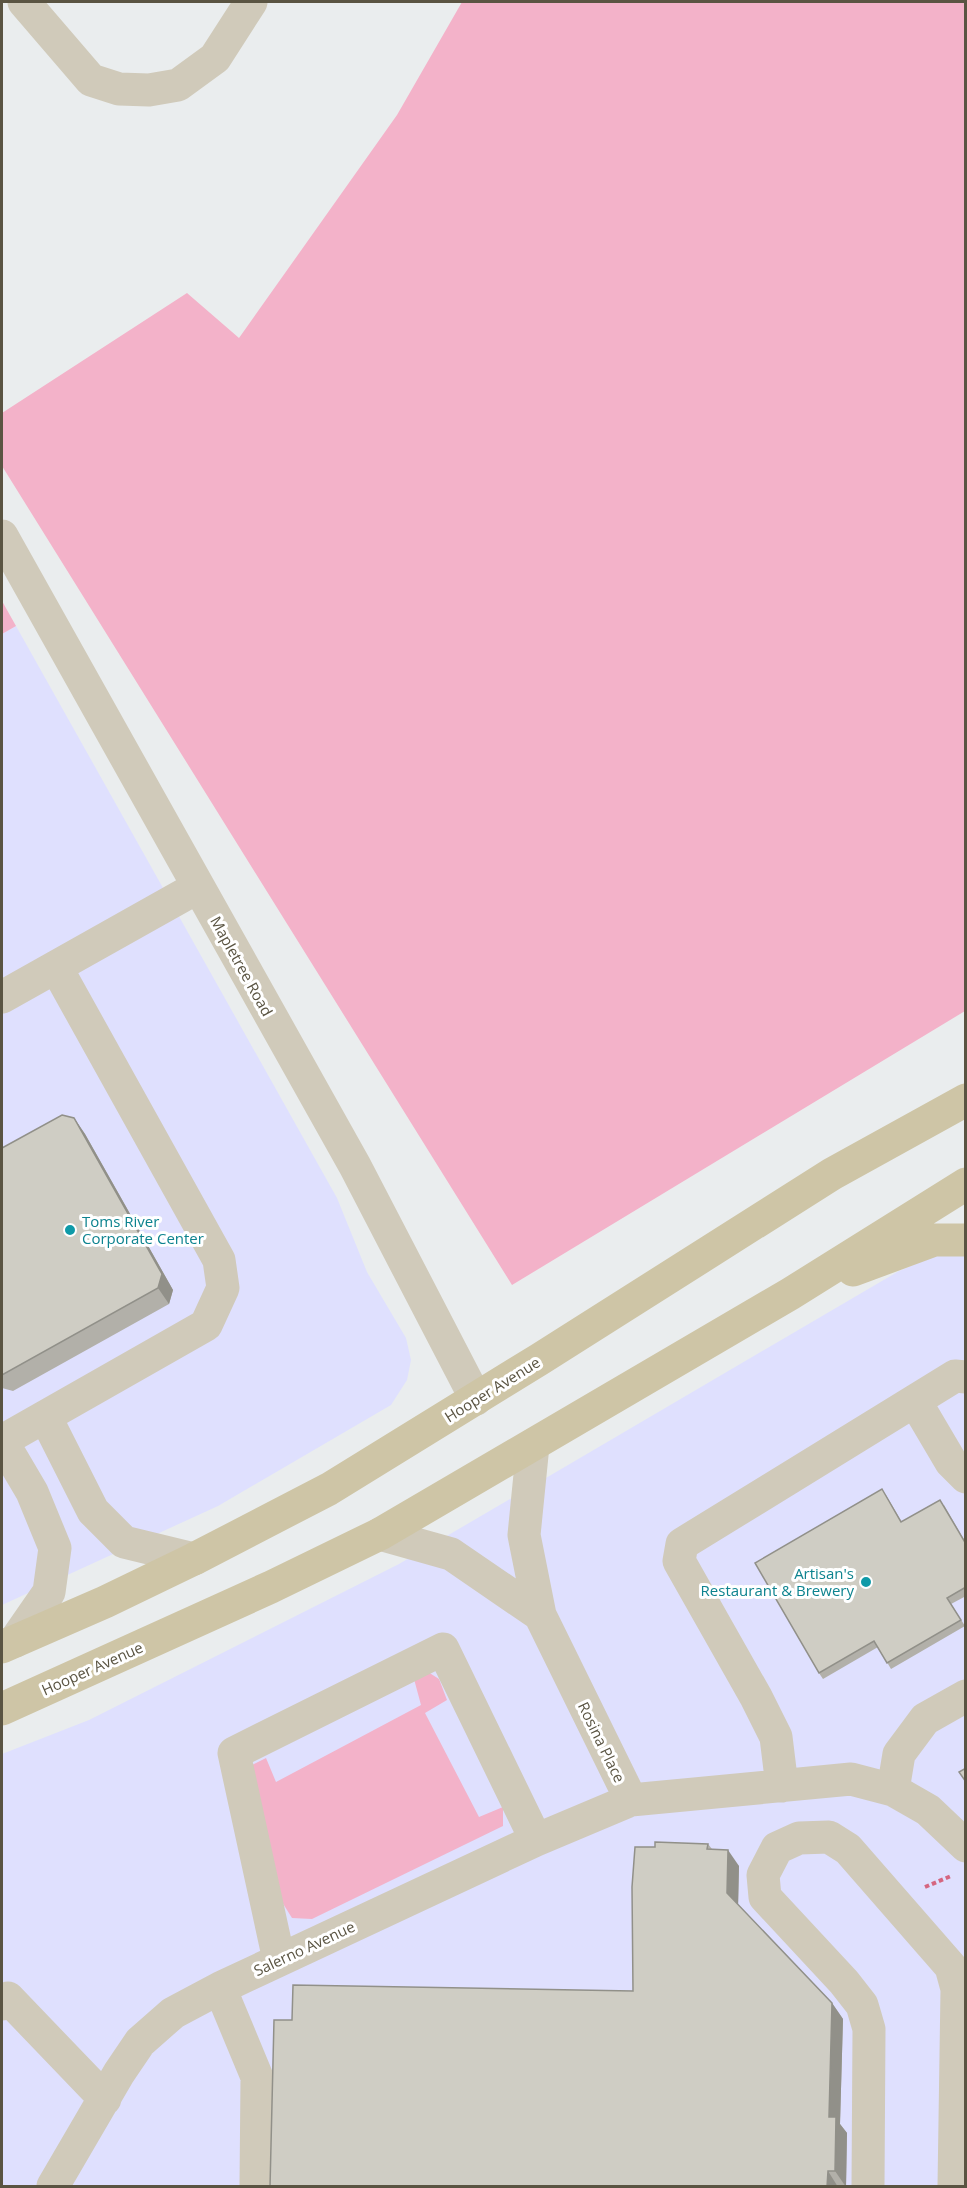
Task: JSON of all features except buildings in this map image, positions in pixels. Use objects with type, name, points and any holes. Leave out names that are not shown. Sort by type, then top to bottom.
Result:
[{"type":"main road","name":"Hooper Avenue","points":[[8,1644],[105,1602],[194,1559],[328,1489],[476,1399],[832,1174],[966,1100]]},
{"type":"main road","name":"Hooper Avenue","points":[[2,1709],[271,1587],[380,1534],[789,1294],[966,1184]]},
{"type":"main road","points":[[789,1294],[934,1240],[966,1240]]},
{"type":"street","points":[[24,2],[91,80],[119,89],[149,90],[178,85],[215,58],[251,2]]},
{"type":"street","name":"Mapletree Road","points":[[2,536],[355,1166],[476,1399]]},
{"type":"street","points":[[2,997],[198,887]]},
{"type":"street","points":[[8,1644],[49,1592],[55,1548],[32,1492],[2,1441],[207,1325],[223,1288],[219,1260],[56,967]]},
{"type":"street","points":[[782,1786],[776,1737],[679,1561],[682,1544],[955,1376],[966,1377]]},
{"type":"street","points":[[915,1401],[951,1462],[966,1477]]},
{"type":"street","points":[[46,1418],[93,1511],[124,1542],[194,1559]]},
{"type":"street","name":"Rosina Place","points":[[533,1444],[524,1535],[540,1615],[631,1800],[851,1779],[893,1790],[928,1810],[966,1846]]},
{"type":"street","points":[[380,1534],[451,1554],[540,1615]]},
{"type":"street","points":[[279,1960],[234,1753],[442,1649],[536,1840]]},
{"type":"street","points":[[893,1790],[899,1754],[925,1719],[966,1696]]},
{"type":"street","name":"Salerno Avenue","points":[[53,2187],[119,2073],[140,2042],[173,2013],[220,1988],[536,1840],[631,1800]]},
{"type":"street","points":[[867,2187],[869,2029],[862,2005],[765,1897],[763,1875],[777,1848],[799,1838],[829,1837],[848,1849],[951,1967],[957,1989],[954,2187]]},
{"type":"street","points":[[220,1988],[257,2077],[255,2187]]},
{"type":"street","points":[[2,2004],[8,1998],[105,2099]]},
{"type":"shaded area","points":[[462,2],[966,2],[965,1011],[512,1285],[2,466],[2,413],[187,293],[239,338],[397,115]]},
{"type":"shaded area","points":[[2,601],[16,626],[2,634]]},
{"type":"shaded area","points":[[16,626],[337,1198],[367,1272],[406,1338],[411,1360],[407,1380],[391,1405],[218,1506],[2,1605],[2,634]]},
{"type":"shaded area","points":[[942,1253],[965,1253],[965,2186],[2,2186],[2,1754],[89,1720],[399,1564],[899,1271]]},
{"type":"shaded area","points":[[428,1672],[439,1679],[447,1700],[425,1713],[479,1817],[503,1807],[503,1826],[312,1919],[292,1918],[282,1902],[252,1765],[266,1758],[276,1782],[421,1705],[414,1679]]},
{"type":"place","name":"Toms River Corporate Center","points":[[70,1230]]},
{"type":"place","name":"Artisan's Restaurant & Brewery","points":[[866,1582]]}]
